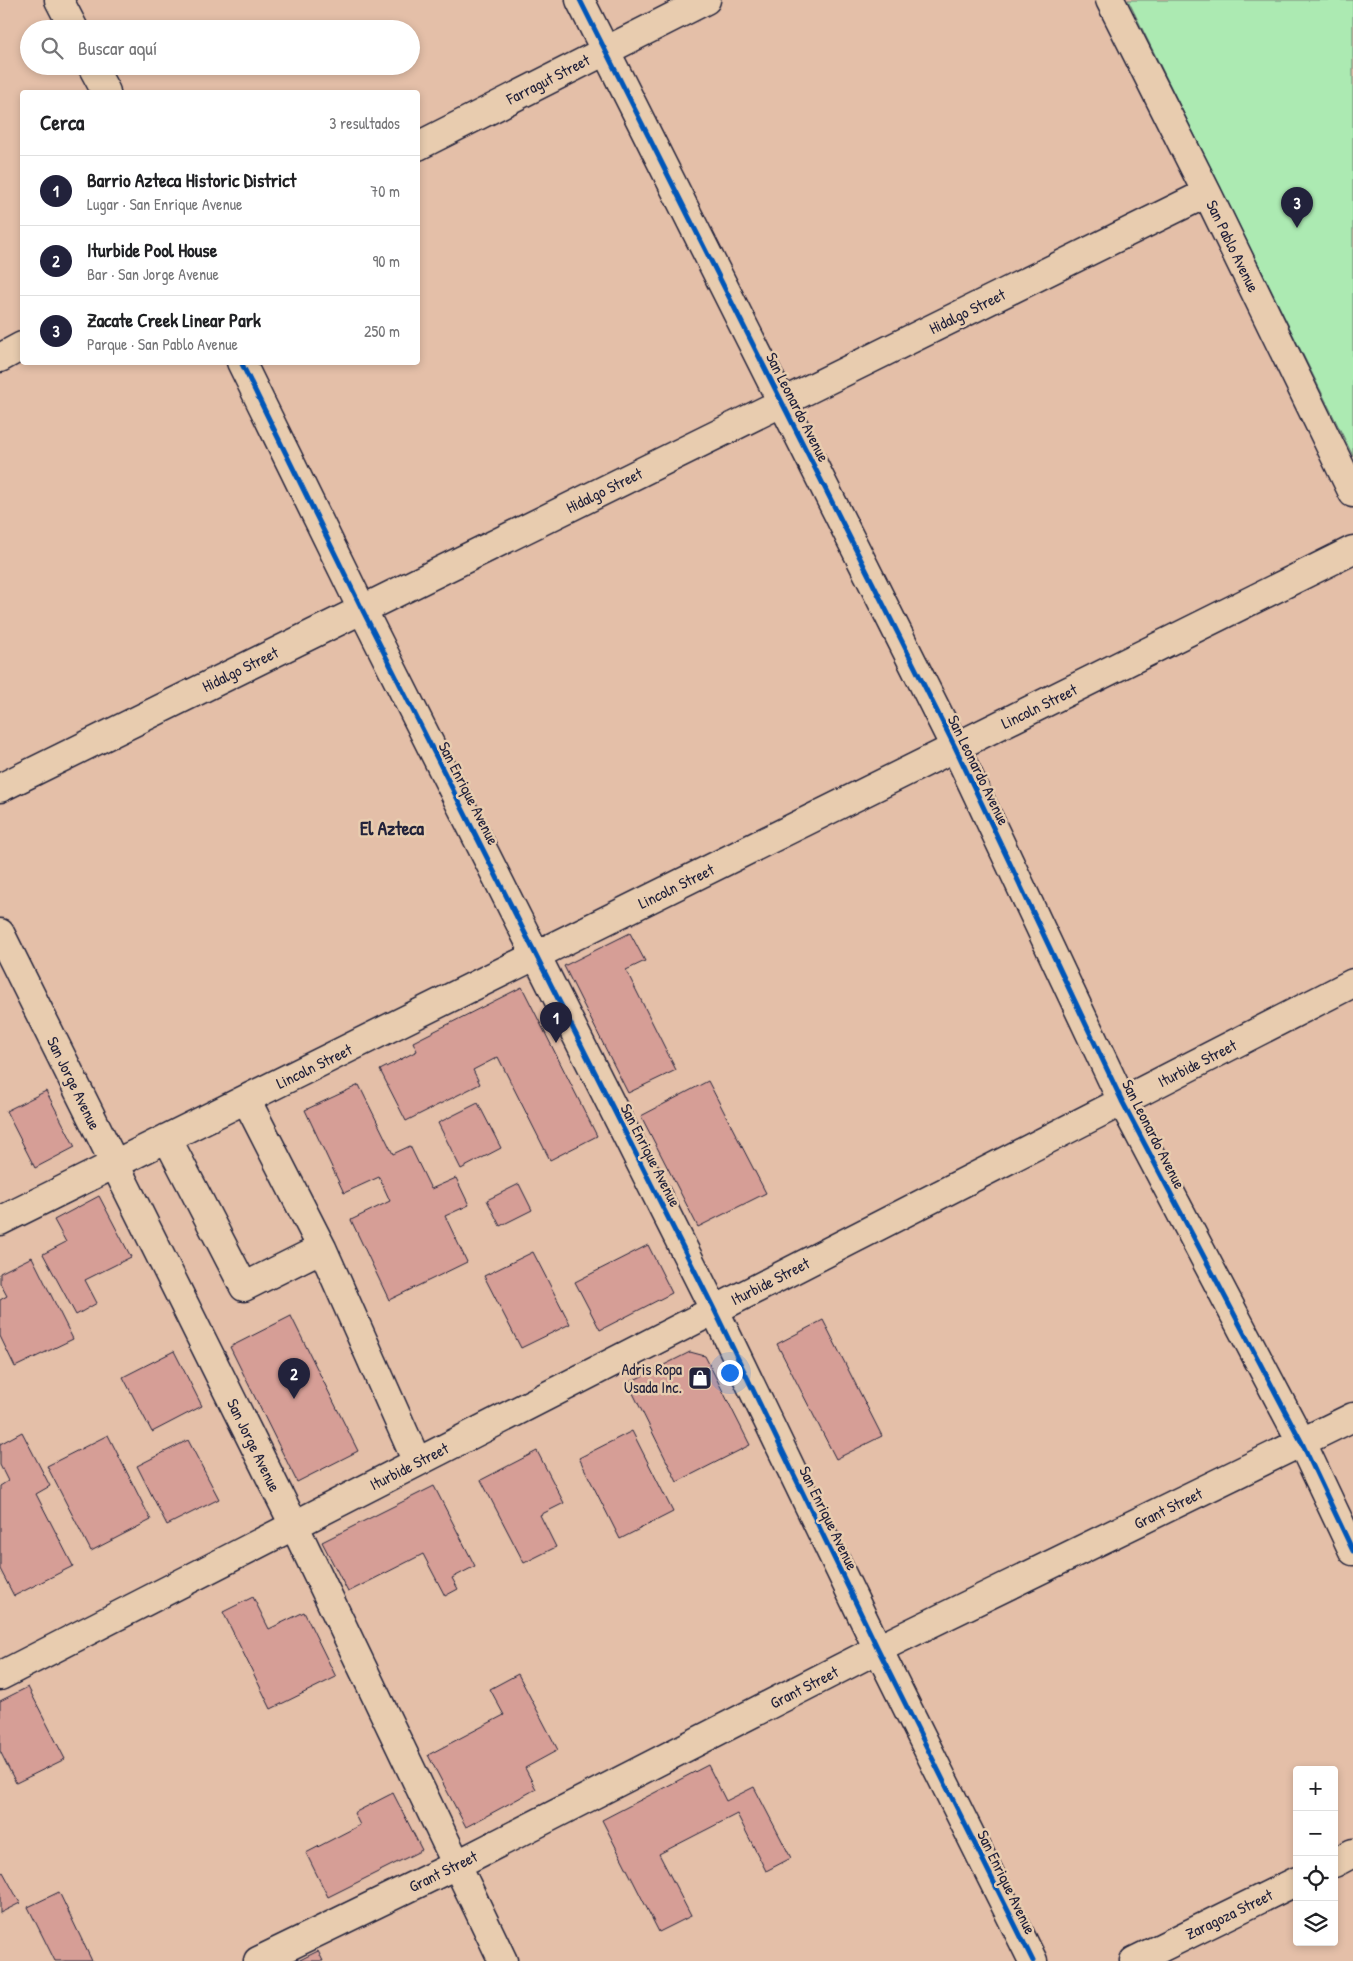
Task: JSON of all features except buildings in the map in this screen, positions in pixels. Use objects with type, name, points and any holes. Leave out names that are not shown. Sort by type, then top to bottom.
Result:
[{"type":"street","points":[[59,0],[69,20]]},
{"type":"street","name":"San Leonardo Avenue","points":[[580,0],[955,747],[1122,1101],[1302,1443],[1353,1551]]},
{"type":"street","name":"Farragut Street","points":[[420,145],[706,0]]},
{"type":"street","name":"San Pablo Avenue","points":[[1110,0],[1207,193],[1353,493]]},
{"type":"street","points":[[97,75],[105,90]]},
{"type":"street","name":"Hidalgo Street","points":[[0,788],[1207,193]]},
{"type":"street","points":[[0,358],[20,347]]},
{"type":"street","name":"San Enrique Avenue","points":[[242,365],[362,609],[714,1309],[878,1649],[1032,1961]]},
{"type":"street","name":"Lincoln Street","points":[[0,1221],[1353,550]]},
{"type":"street","name":"San Jorge Avenue","points":[[0,933],[294,1525],[503,1961]]},
{"type":"street","name":"Iturbide Street","points":[[0,1676],[1353,983]]},
{"type":"street","points":[[246,1099],[322,1248],[417,1462]]},
{"type":"street","points":[[167,1138],[244,1287],[322,1248]]},
{"type":"street","name":"Grant Street","points":[[258,1961],[456,1866],[878,1649],[1353,1417]]},
{"type":"street","points":[[1338,1861],[1353,1854]]},
{"type":"street","name":"Zaragoza Street","points":[[1134,1961],[1293,1883]]},
{"type":"green space","points":[[1128,0],[1353,0],[1353,456]]},
{"type":"cycle path","points":[[580,0],[955,747],[1122,1101],[1302,1443],[1353,1551]]},
{"type":"cycle path","points":[[242,365],[362,609],[714,1309],[878,1649],[1033,1961]]},
{"type":"place","name":"Zacate Creek Linear Park","points":[[1297,228]]},
{"type":"place","name":"Barrio Azteca Historic District","points":[[556,1043]]},
{"type":"place","name":"Adris Ropa Usada Inc.","points":[[700,1378]]},
{"type":"place","name":"Iturbide Pool House","points":[[294,1399]]},
{"type":"district","name":"El Azteca","points":[[392,828]]}]
